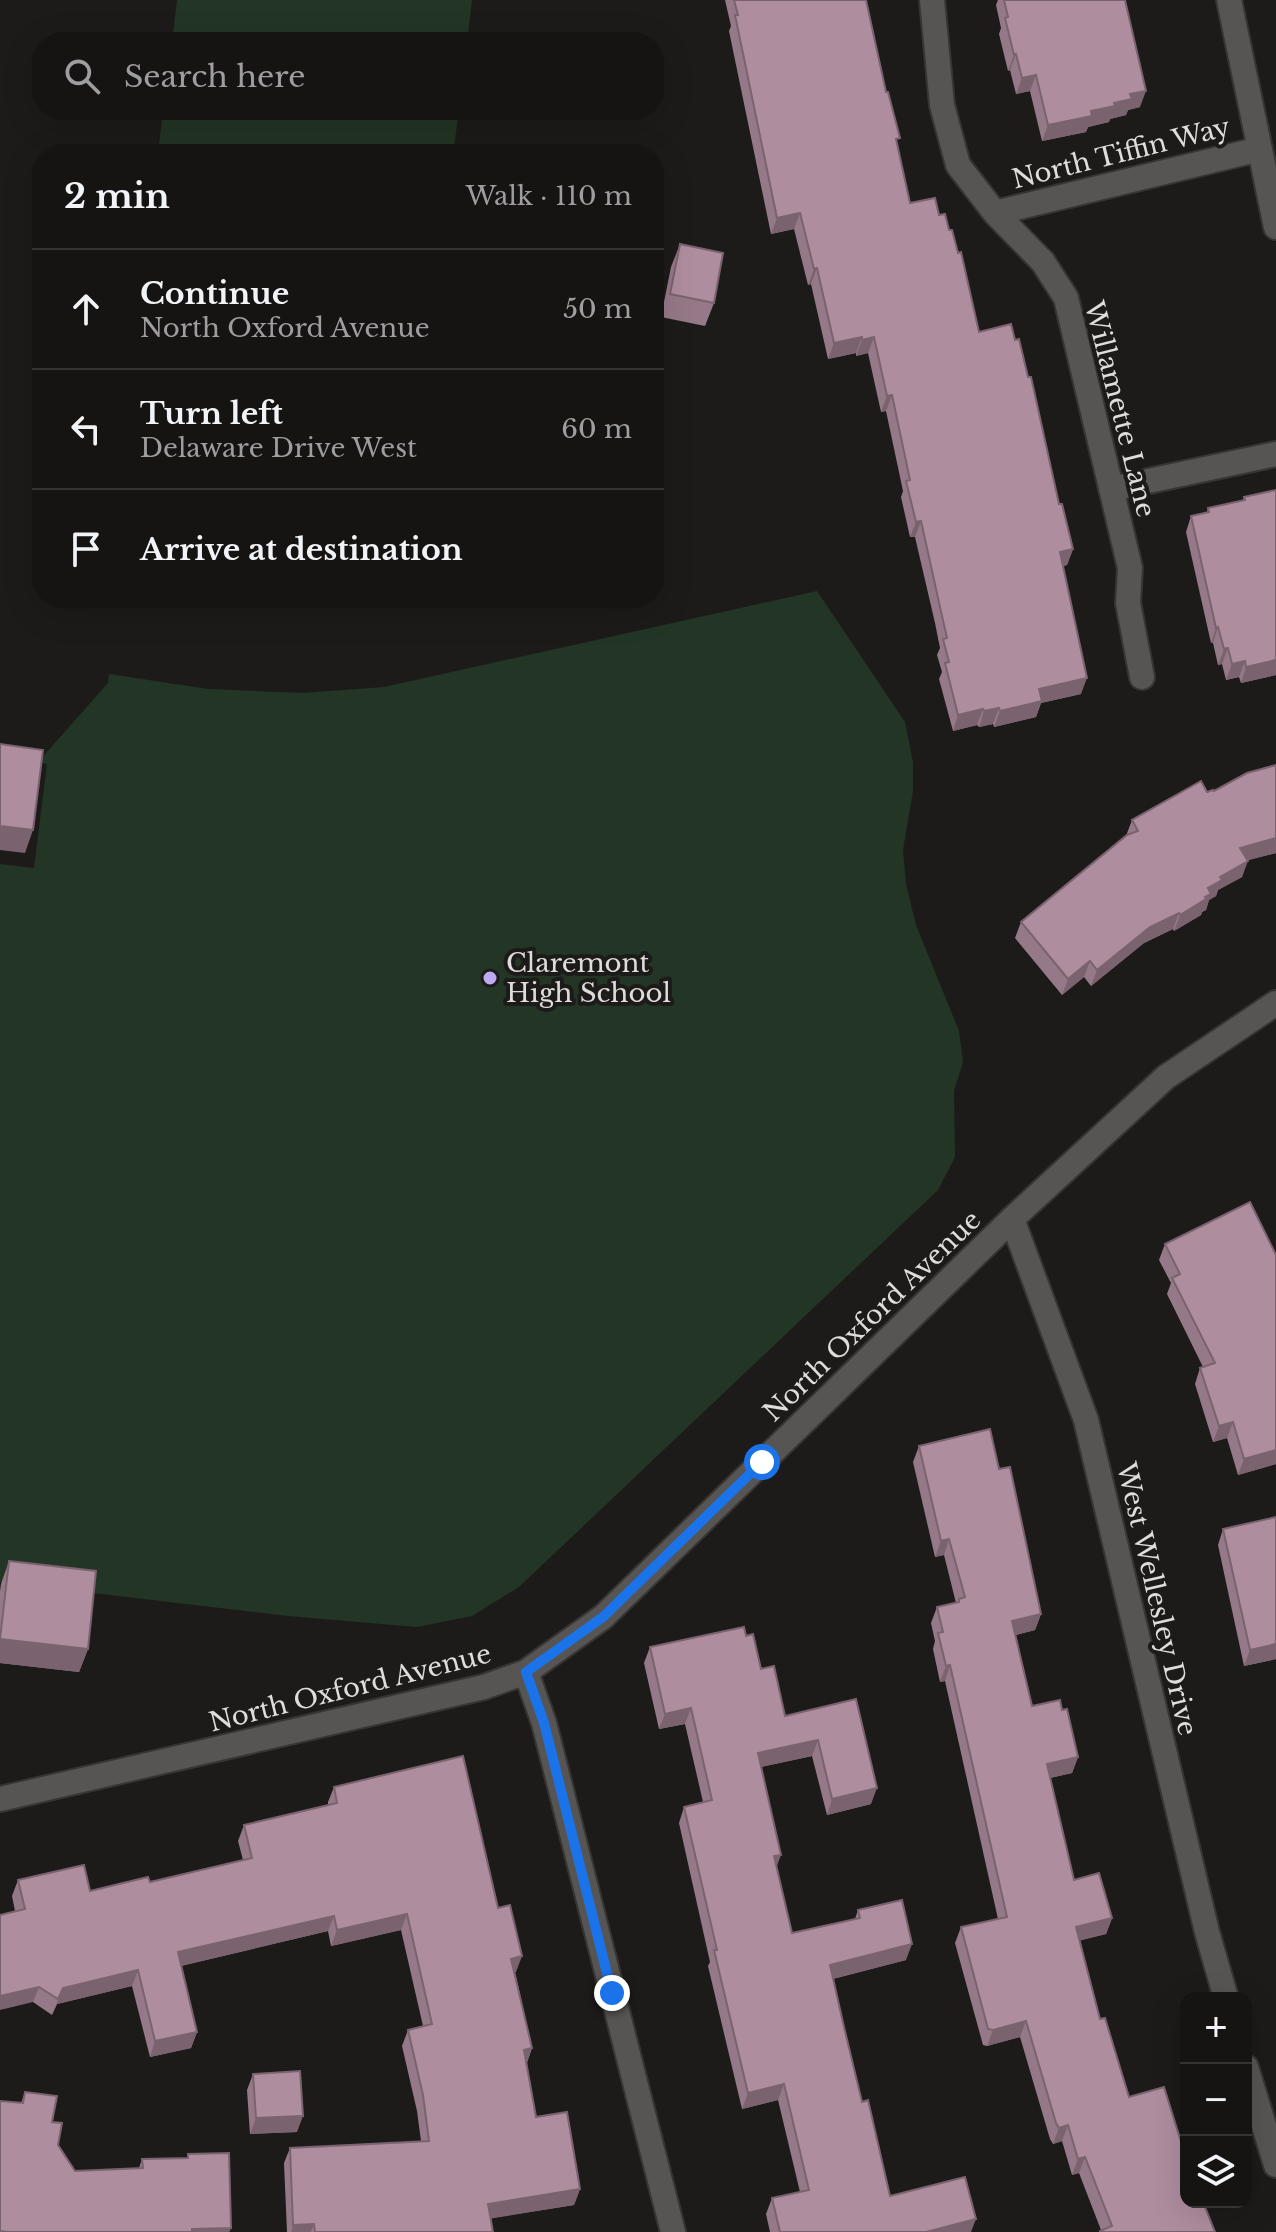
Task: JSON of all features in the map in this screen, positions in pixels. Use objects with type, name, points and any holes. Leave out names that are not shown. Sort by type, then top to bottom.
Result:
[{"type":"street","name":"Willamette Lane","points":[[932,0],[942,105],[958,165],[995,213],[1043,262],[1066,298],[1130,568],[1128,603],[1142,677]]},
{"type":"street","points":[[1229,0],[1276,227]]},
{"type":"street","name":"North Tiffin Way","points":[[995,213],[1260,149]]},
{"type":"street","points":[[1111,489],[1276,454]]},
{"type":"street","name":"North Oxford Avenue","points":[[0,1799],[484,1687],[526,1672],[603,1617],[1012,1219],[1166,1077],[1276,1003]]},
{"type":"street","name":"West Wellesley Drive","points":[[1012,1219],[1086,1420],[1207,1932],[1224,1992]]},
{"type":"street","points":[[526,1672],[544,1723],[673,2232]]},
{"type":"street","points":[[1252,2087],[1276,2165]]},
{"type":"green space","points":[[177,0],[472,0],[468,32],[173,32]]},
{"type":"green space","points":[[162,120],[458,120],[454,144],[159,144]]},
{"type":"green space","name":"Claremont High School","points":[[817,591],[905,722],[913,762],[913,791],[903,850],[906,884],[916,925],[959,1031],[963,1062],[954,1091],[955,1157],[938,1190],[519,1587],[472,1616],[417,1627],[288,1616],[0,1582],[0,864],[34,868],[47,764],[38,762],[108,683],[109,674],[208,689],[302,693],[384,687]]},
{"type":"building","points":[[734,0],[866,0],[886,92],[900,138],[896,139],[910,203],[935,198],[939,215],[945,214],[958,253],[961,252],[979,332],[1011,324],[1015,340],[1019,339],[1073,549],[1060,552],[1087,678],[1039,689],[1042,701],[1000,711],[999,708],[983,709],[958,715],[945,663],[949,662],[943,639],[947,638],[921,521],[916,522],[892,395],[887,396],[874,337],[834,343],[817,268],[814,269],[800,213],[777,218]]},
{"type":"building","points":[[1004,0],[1125,0],[1146,91],[1130,94],[1132,99],[1114,103],[1115,106],[1091,111],[1092,116],[1048,125],[1036,75],[1022,78],[1005,18],[1008,17]]},
{"type":"building","points":[[680,244],[723,253],[714,303],[670,294]]},
{"type":"building","points":[[1276,490],[1276,660],[1246,667],[1245,661],[1232,664],[1228,648],[1224,649],[1216,628],[1191,516],[1209,512],[1208,508]]},
{"type":"building","points":[[0,744],[43,750],[33,830],[0,826]]},
{"type":"building","points":[[1276,765],[1276,838],[1240,848],[1248,861],[1220,877],[1222,880],[1208,888],[1211,894],[1206,899],[1180,915],[1150,927],[1097,970],[1090,961],[1068,979],[1021,922],[1127,835],[1138,831],[1132,820],[1201,781],[1207,792],[1214,791],[1247,773]]},
{"type":"building","points":[[1250,1202],[1276,1255],[1276,1450],[1244,1459],[1233,1422],[1219,1426],[1200,1368],[1215,1363],[1172,1278],[1180,1274],[1165,1244]]},
{"type":"building","points":[[990,1429],[999,1469],[1010,1467],[1041,1614],[1012,1621],[1032,1706],[1060,1700],[1062,1710],[1067,1709],[1078,1757],[1047,1764],[1074,1880],[1099,1873],[1112,1918],[1076,1927],[1100,2019],[1105,2018],[1129,2097],[1164,2087],[1180,2139],[1180,2208],[1205,2208],[1215,2232],[1101,2232],[1112,2226],[1085,2157],[1078,2159],[1068,2125],[1059,2128],[1056,2123],[1026,2021],[988,2029],[961,1927],[1007,1917],[950,1665],[946,1666],[938,1633],[943,1632],[937,1607],[959,1602],[965,1597],[949,1539],[941,1541],[919,1446]]},
{"type":"building","points":[[1276,1517],[1276,1644],[1250,1650],[1223,1529]]},
{"type":"building","points":[[9,1561],[96,1571],[88,1649],[0,1639]]},
{"type":"building","points":[[744,1627],[746,1636],[753,1634],[761,1669],[774,1666],[785,1716],[856,1699],[877,1788],[832,1799],[818,1740],[758,1753],[781,1855],[774,1856],[792,1933],[860,1918],[858,1910],[902,1900],[912,1944],[830,1965],[844,2027],[862,2102],[868,2100],[890,2196],[965,2177],[976,2219],[926,2232],[780,2232],[772,2198],[809,2190],[784,2084],[748,2093],[684,1807],[712,1800],[691,1708],[665,1714],[650,1647]]},
{"type":"building","points":[[463,1756],[498,1908],[510,1905],[522,1956],[511,1959],[532,2048],[524,2050],[536,2117],[567,2112],[580,2189],[488,2204],[493,2232],[315,2232],[314,2224],[293,2225],[290,2148],[429,2141],[423,2095],[408,2030],[432,2024],[407,1914],[337,1930],[334,1916],[178,1952],[197,2032],[155,2041],[138,1970],[63,1988],[58,1999],[39,1987],[0,1996],[0,1915],[25,1909],[18,1880],[84,1865],[90,1891],[148,1877],[150,1882],[252,1858],[244,1825],[337,1803],[334,1787]]},
{"type":"building","points":[[300,2071],[303,2116],[256,2118],[253,2074]]},
{"type":"building","points":[[25,2092],[57,2096],[52,2122],[62,2123],[58,2145],[75,2171],[143,2168],[142,2159],[229,2153],[231,2228],[192,2229],[192,2232],[0,2231],[0,2101],[23,2103]]},
{"type":"place","name":"Claremont High School","points":[[490,978]]},
{"type":"route","points":[[612,1993],[544,1723],[526,1672],[603,1617],[762,1462]]}]
